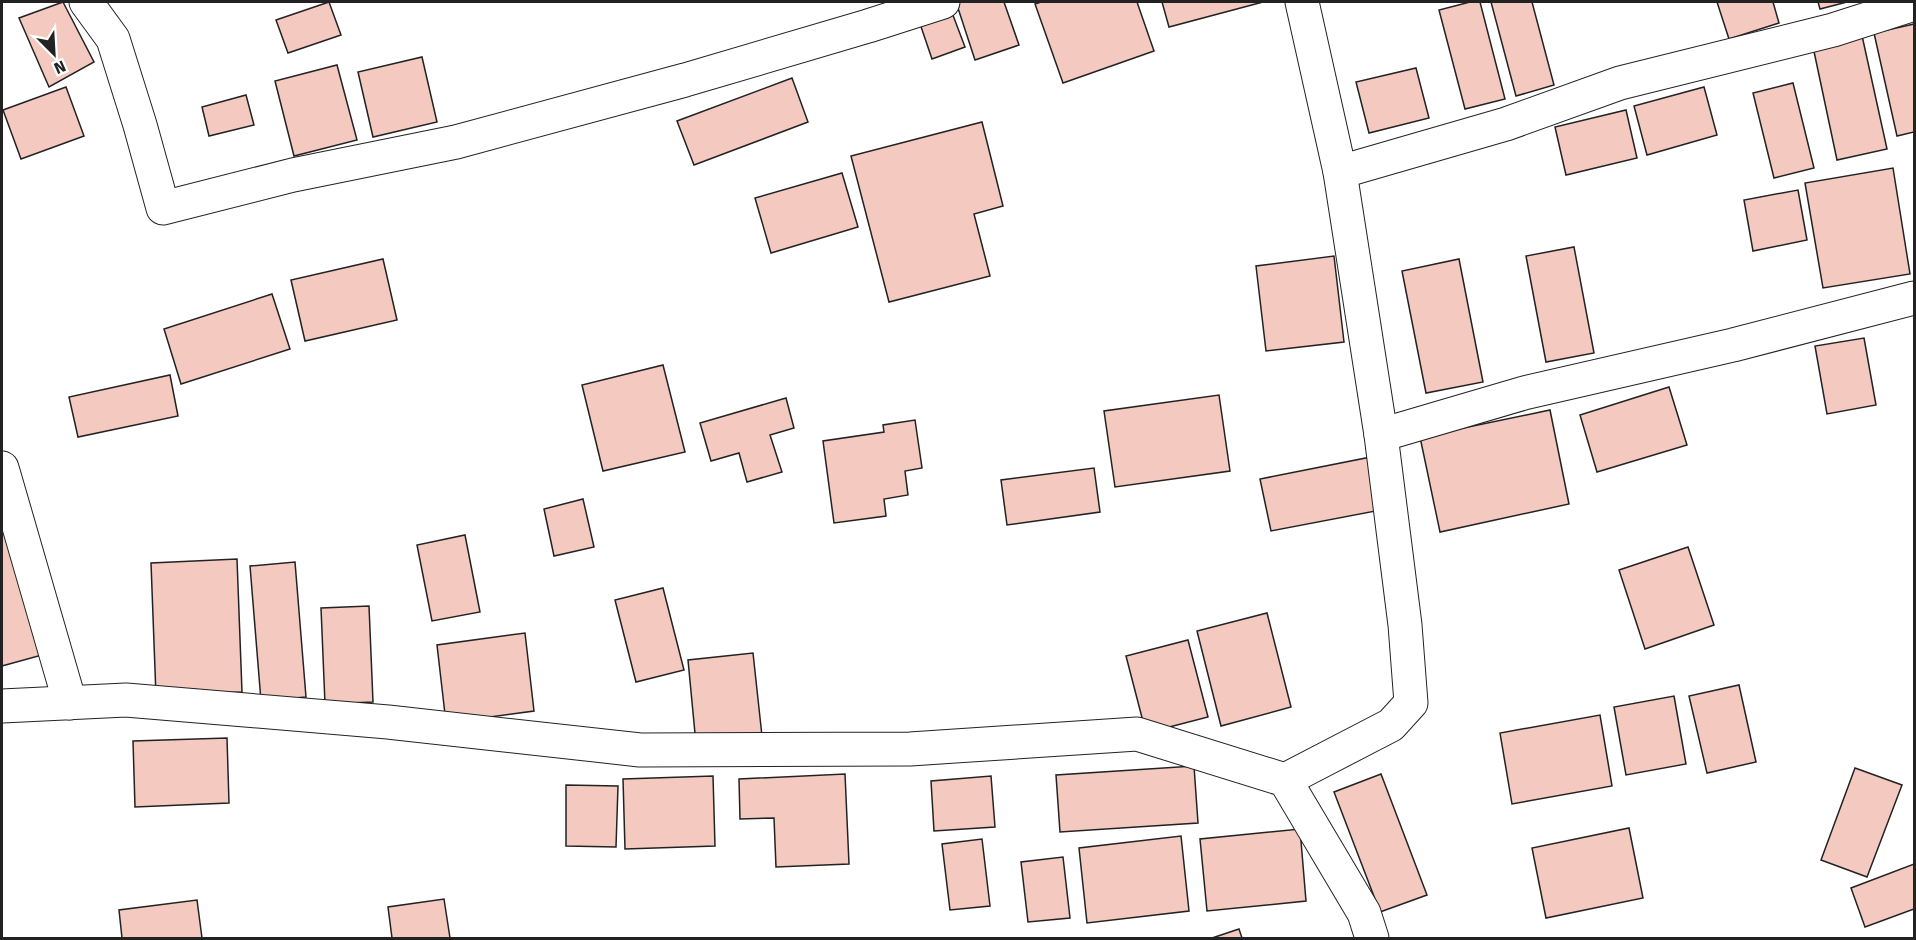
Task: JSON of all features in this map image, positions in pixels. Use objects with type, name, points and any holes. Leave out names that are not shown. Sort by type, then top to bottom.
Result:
[{"type":"street","points":[[86,2],[113,39],[163,208],[292,175],[456,142],[685,80],[943,2]]},
{"type":"street","points":[[1285,780],[1391,725],[1411,703],[1405,625],[1381,435],[1340,172],[1302,2]]},
{"type":"street","points":[[1340,172],[1506,124],[1620,83],[1833,30],[1914,4]]},
{"type":"street","points":[[1381,435],[1524,393],[1733,345],[1914,298]]},
{"type":"street","points":[[2,468],[70,703]]},
{"type":"street","points":[[2,706],[126,700],[388,722],[640,750],[910,749],[1137,734],[1285,780],[1364,913],[1372,939]]},
{"type":"building","points":[[63,2],[94,62],[49,87],[19,18]]},
{"type":"building","points":[[329,2],[341,35],[288,53],[276,20]]},
{"type":"building","points":[[948,2],[965,47],[932,59],[916,12]]},
{"type":"building","points":[[956,2],[1004,2],[1019,45],[975,60]]},
{"type":"building","points":[[1041,2],[1137,2],[1154,51],[1063,83],[1035,4]]},
{"type":"building","points":[[1162,2],[1263,2],[1169,27]]},
{"type":"building","points":[[1470,2],[1480,2],[1505,99],[1465,109],[1439,10]]},
{"type":"building","points":[[1491,2],[1532,2],[1554,85],[1516,96]]},
{"type":"building","points":[[1717,2],[1773,2],[1779,23],[1729,39]]},
{"type":"building","points":[[1818,2],[1847,2],[1820,9]]},
{"type":"building","points":[[1914,24],[1914,132],[1897,136],[1874,33]]},
{"type":"building","points":[[1861,31],[1887,149],[1837,160],[1812,42]]},
{"type":"building","points":[[422,57],[437,122],[373,137],[358,72]]},
{"type":"building","points":[[337,65],[357,140],[294,156],[275,81]]},
{"type":"building","points":[[1416,68],[1429,118],[1369,133],[1356,82]]},
{"type":"building","points":[[792,78],[808,122],[694,165],[677,121]]},
{"type":"building","points":[[1793,83],[1814,168],[1774,178],[1753,93]]},
{"type":"building","points":[[66,87],[84,136],[21,159],[3,110]]},
{"type":"building","points":[[1704,87],[1717,135],[1647,155],[1634,106]]},
{"type":"building","points":[[246,95],[254,125],[209,136],[202,107]]},
{"type":"building","points":[[1626,110],[1637,158],[1566,175],[1555,127]]},
{"type":"building","points":[[982,122],[1003,206],[974,214],[990,276],[889,302],[851,156]]},
{"type":"building","points":[[1893,168],[1910,274],[1823,288],[1805,183]]},
{"type":"building","points":[[842,173],[858,227],[771,253],[755,198]]},
{"type":"building","points":[[1798,190],[1807,240],[1753,251],[1744,200]]},
{"type":"building","points":[[1574,247],[1594,353],[1546,362],[1526,256]]},
{"type":"building","points":[[1334,256],[1344,342],[1266,351],[1256,266]]},
{"type":"building","points":[[383,259],[397,320],[305,341],[291,280]]},
{"type":"building","points":[[1459,259],[1483,382],[1426,393],[1402,271]]},
{"type":"building","points":[[272,294],[290,349],[181,384],[164,329]]},
{"type":"building","points":[[1864,338],[1876,405],[1827,414],[1815,346]]},
{"type":"building","points":[[663,365],[685,452],[603,471],[582,385]]},
{"type":"building","points":[[170,375],[178,416],[78,437],[69,397]]},
{"type":"building","points":[[1669,387],[1687,445],[1597,472],[1580,415]]},
{"type":"building","points":[[1219,395],[1230,471],[1115,487],[1104,411]]},
{"type":"building","points":[[786,398],[794,428],[770,435],[782,472],[747,482],[739,453],[711,461],[700,423]]},
{"type":"building","points":[[1550,410],[1569,504],[1440,532],[1420,437]]},
{"type":"building","points":[[915,420],[922,468],[905,471],[908,495],[884,499],[886,516],[834,523],[823,441],[884,432],[883,425]]},
{"type":"building","points":[[1371,457],[1381,510],[1271,531],[1260,479]]},
{"type":"building","points":[[1094,468],[1100,512],[1007,525],[1001,480]]},
{"type":"building","points":[[583,499],[594,547],[554,556],[544,509]]},
{"type":"building","points":[[2,501],[42,655],[2,666]]},
{"type":"building","points":[[465,535],[480,612],[432,621],[417,545]]},
{"type":"building","points":[[1688,547],[1714,625],[1645,649],[1619,570]]},
{"type":"building","points":[[237,559],[242,692],[156,696],[151,563]]},
{"type":"building","points":[[295,562],[306,697],[261,701],[250,566]]},
{"type":"building","points":[[663,588],[684,670],[636,682],[615,600]]},
{"type":"building","points":[[369,606],[373,702],[325,704],[321,608]]},
{"type":"building","points":[[1267,613],[1291,707],[1221,726],[1197,631]]},
{"type":"building","points":[[525,633],[534,711],[446,723],[437,645]]},
{"type":"building","points":[[1188,640],[1208,717],[1146,733],[1126,656]]},
{"type":"building","points":[[753,653],[762,736],[696,744],[688,660]]},
{"type":"building","points":[[1739,685],[1756,762],[1707,773],[1689,696]]},
{"type":"building","points":[[1674,696],[1686,764],[1626,775],[1614,707]]},
{"type":"building","points":[[1600,715],[1612,786],[1512,804],[1500,733]]},
{"type":"building","points":[[227,738],[229,803],[135,807],[133,741]]},
{"type":"building","points":[[1194,766],[1198,823],[1060,832],[1056,775]]},
{"type":"building","points":[[1855,768],[1902,785],[1867,877],[1821,860]]},
{"type":"building","points":[[845,774],[849,864],[776,867],[774,818],[740,819],[739,779]]},
{"type":"building","points":[[1381,774],[1427,895],[1380,912],[1334,792]]},
{"type":"building","points":[[713,776],[715,846],[625,849],[623,779]]},
{"type":"building","points":[[991,776],[995,827],[934,831],[931,781]]},
{"type":"building","points":[[566,785],[618,786],[616,847],[566,846]]},
{"type":"building","points":[[1629,828],[1643,898],[1546,918],[1532,848]]},
{"type":"building","points":[[1300,829],[1306,901],[1207,911],[1200,839]]},
{"type":"building","points":[[1181,836],[1189,911],[1087,923],[1079,848]]},
{"type":"building","points":[[982,839],[990,906],[950,910],[942,844]]},
{"type":"building","points":[[1063,857],[1070,918],[1028,922],[1021,862]]},
{"type":"building","points":[[1914,864],[1914,909],[1865,927],[1851,888]]},
{"type":"building","points":[[444,899],[450,938],[392,938],[388,907]]},
{"type":"building","points":[[197,900],[202,938],[122,938],[119,910]]},
{"type":"building","points":[[1239,929],[1242,938],[1212,938]]}]
